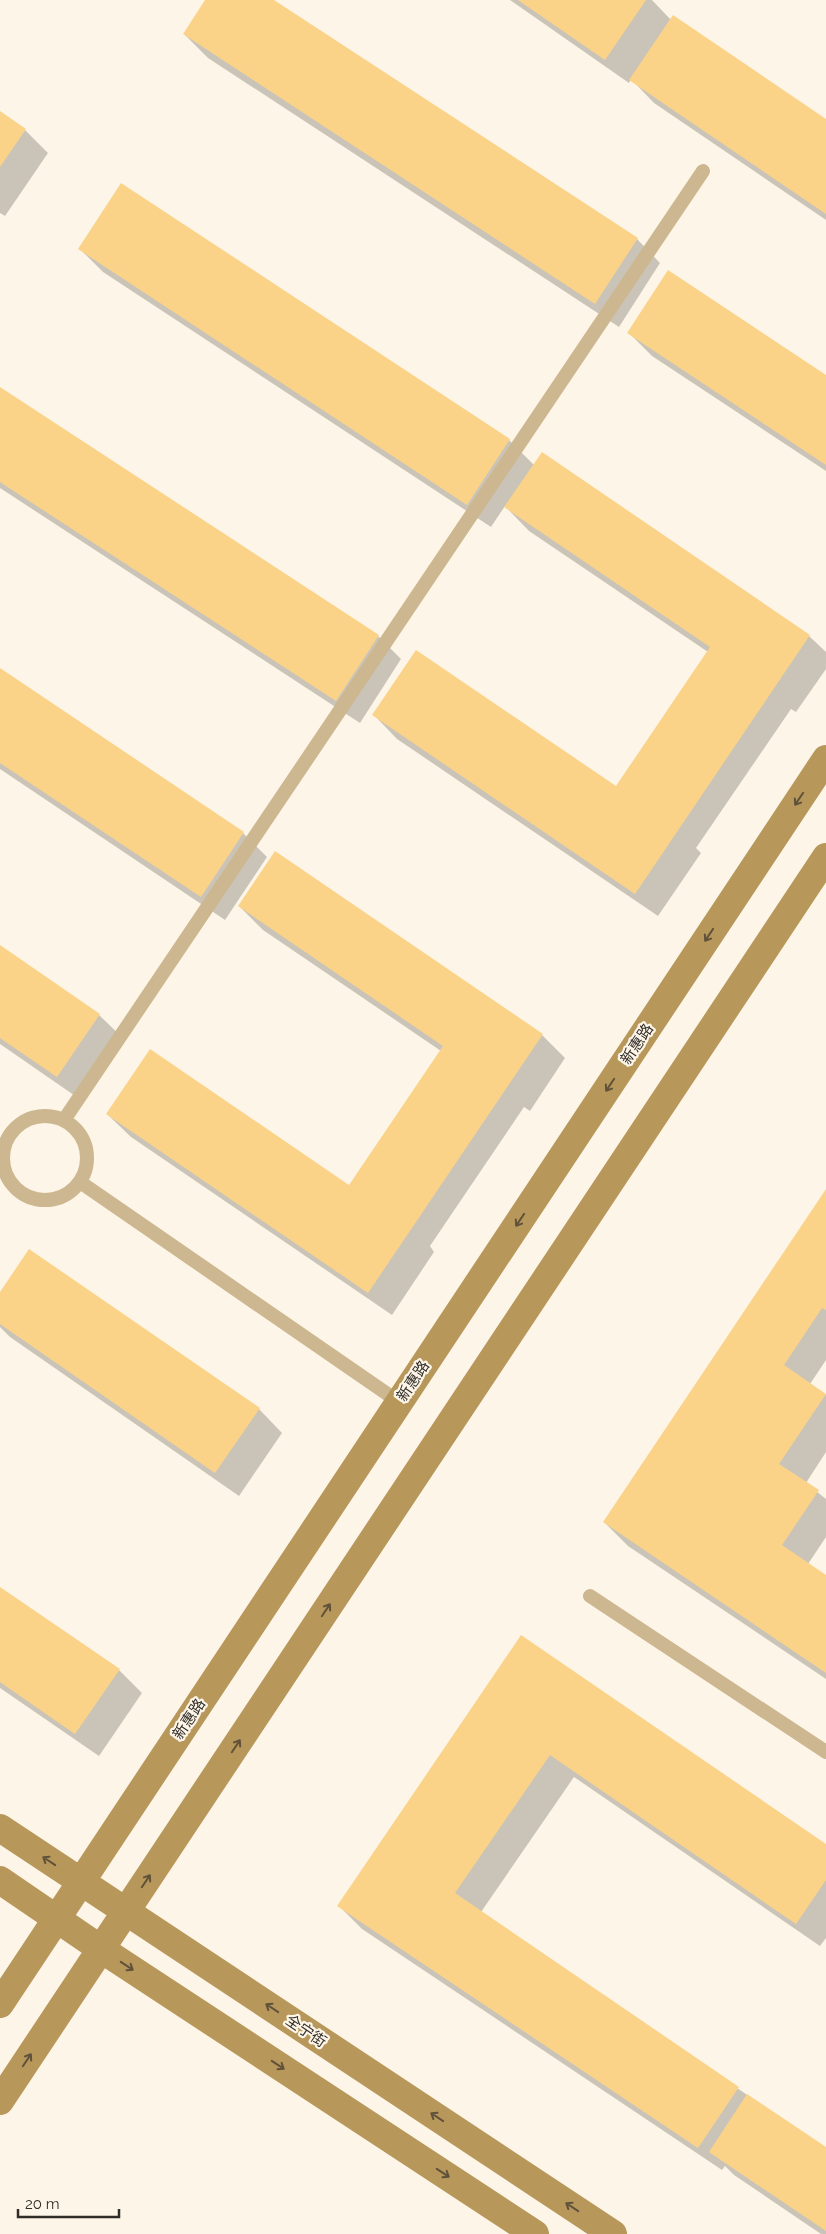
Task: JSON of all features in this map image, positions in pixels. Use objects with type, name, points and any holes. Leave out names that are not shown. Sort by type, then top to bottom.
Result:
[{"type":"street","name":"新惠路","points":[[0,2004],[826,759]]},
{"type":"street","points":[[0,2101],[826,857]]},
{"type":"street","name":"全宁街","points":[[0,1828],[613,2234]]},
{"type":"street","points":[[0,1880],[101,1949],[535,2234]]},
{"type":"lane","points":[[64,1120],[702,171]]},
{"type":"lane","points":[[47,1115],[64,1120],[76,1128],[84,1141],[88,1157],[86,1170],[80,1182],[70,1192],[59,1198],[45,1200],[30,1197],[18,1190],[9,1180],[4,1166],[4,1135],[31,1118],[47,1115]]},
{"type":"lane","points":[[80,1182],[399,1402]]},
{"type":"lane","points":[[590,1596],[826,1752]]},
{"type":"building","points":[[205,0],[274,0],[638,238],[595,304],[183,34]]},
{"type":"building","points":[[518,0],[646,0],[605,60]]},
{"type":"building","points":[[673,15],[826,119],[826,214],[629,80]]},
{"type":"building","points":[[0,111],[26,129],[0,167]]},
{"type":"building","points":[[121,183],[510,439],[467,505],[78,249]]},
{"type":"building","points":[[668,270],[826,375],[826,465],[627,333]]},
{"type":"building","points":[[0,387],[379,635],[336,701],[0,482]]},
{"type":"building","points":[[542,452],[810,635],[635,894],[372,715],[416,650],[616,786],[710,647],[504,507]]},
{"type":"building","points":[[0,668],[244,832],[201,897],[0,763]]},
{"type":"building","points":[[275,851],[543,1034],[368,1293],[106,1114],[150,1049],[349,1185],[443,1046],[238,906]]},
{"type":"building","points":[[0,945],[100,1014],[57,1077],[0,1038]]},
{"type":"building","points":[[826,1189],[826,1310],[822,1308],[784,1365],[826,1394],[779,1464],[819,1490],[782,1545],[826,1575],[826,1673],[603,1522]]},
{"type":"building","points":[[29,1249],[260,1408],[215,1473],[0,1324],[0,1292]]},
{"type":"building","points":[[0,1587],[120,1669],[75,1734],[0,1682]]},
{"type":"building","points":[[521,1635],[826,1844],[826,1880],[796,1924],[550,1755],[455,1893],[739,2087],[698,2148],[337,1906]]},
{"type":"building","points":[[747,2094],[826,2147],[826,2231],[709,2152]]}]
